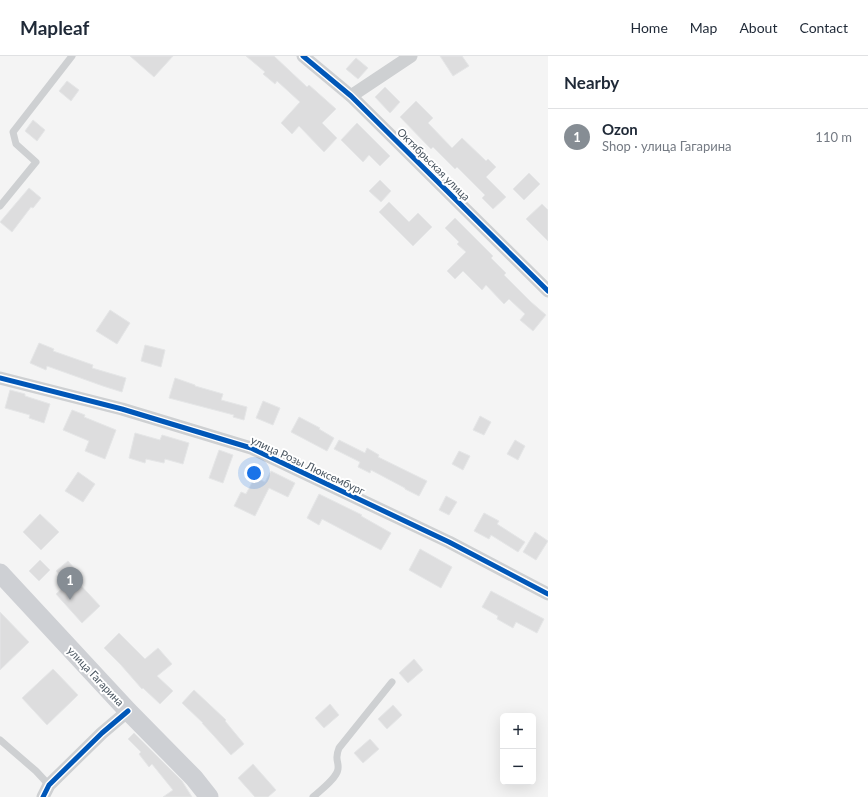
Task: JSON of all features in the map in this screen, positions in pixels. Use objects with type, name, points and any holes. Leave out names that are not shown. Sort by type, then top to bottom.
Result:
[{"type":"main road","name":"улица Гагарина","points":[[0,573],[128,711],[194,778],[209,797]]},
{"type":"street","name":"Октябрьская улица","points":[[303,56],[351,96],[548,291]]},
{"type":"street","points":[[351,96],[411,56]]},
{"type":"street","name":"улица Розы Люксембург","points":[[0,378],[122,409],[251,448],[449,542],[548,594]]},
{"type":"street","points":[[46,791],[102,733],[128,711]]},
{"type":"lane","points":[[0,206],[36,162],[16,144],[13,132],[72,56]]},
{"type":"lane","points":[[313,797],[334,777],[338,769],[335,756],[339,748],[392,682]]},
{"type":"lane","points":[[0,740],[36,771],[46,791]]},
{"type":"building","points":[[130,56],[173,56],[154,77]]},
{"type":"building","points":[[246,56],[274,56],[307,87],[309,85],[336,109],[322,123],[337,138],[324,152],[299,126],[292,134],[281,123],[300,102],[277,81],[275,84],[263,74],[265,72]]},
{"type":"building","points":[[440,56],[462,56],[469,66],[453,76]]},
{"type":"building","points":[[356,58],[368,68],[358,79],[346,69]]},
{"type":"building","points":[[67,81],[79,90],[71,101],[59,91]]},
{"type":"building","points":[[385,87],[400,102],[390,113],[375,97]]},
{"type":"building","points":[[416,101],[433,118],[428,123],[452,148],[462,138],[486,161],[488,159],[496,167],[486,177],[506,197],[493,209],[482,198],[485,195],[457,167],[455,169],[433,147],[431,149],[400,117]]},
{"type":"building","points":[[33,120],[45,130],[37,141],[25,131]]},
{"type":"building","points":[[357,123],[390,156],[380,166],[369,155],[363,162],[341,140]]},
{"type":"building","points":[[529,173],[540,184],[524,200],[513,189]]},
{"type":"building","points":[[380,180],[391,191],[381,202],[369,191]]},
{"type":"building","points":[[29,188],[41,198],[33,208],[31,207],[12,232],[0,222]]},
{"type":"building","points":[[389,202],[409,222],[418,213],[432,227],[413,246],[379,212]]},
{"type":"building","points":[[542,204],[548,210],[548,241],[526,219]]},
{"type":"building","points":[[455,218],[493,256],[491,258],[506,273],[504,275],[546,315],[533,331],[520,320],[525,314],[509,299],[504,304],[486,285],[482,290],[463,271],[455,279],[447,271],[466,252],[457,244],[459,242],[445,228]]},
{"type":"building","points":[[110,310],[130,323],[117,344],[96,331]]},
{"type":"building","points":[[39,343],[54,349],[53,351],[93,365],[92,368],[126,378],[122,392],[47,366],[46,370],[30,363]]},
{"type":"building","points":[[145,345],[165,350],[161,367],[141,361]]},
{"type":"building","points":[[175,378],[195,386],[223,394],[221,400],[247,407],[244,420],[233,417],[234,415],[169,398]]},
{"type":"building","points":[[10,390],[50,404],[44,423],[29,418],[30,415],[5,408]]},
{"type":"building","points":[[263,401],[280,408],[273,425],[256,418]]},
{"type":"building","points":[[72,410],[85,415],[84,417],[116,430],[105,459],[85,451],[89,441],[63,430]]},
{"type":"building","points":[[480,416],[491,422],[484,435],[473,430]]},
{"type":"building","points":[[299,417],[320,428],[319,429],[334,438],[327,451],[291,432]]},
{"type":"building","points":[[135,433],[160,440],[162,435],[189,443],[183,464],[165,459],[164,463],[146,459],[145,463],[129,458]]},
{"type":"building","points":[[339,440],[365,453],[367,448],[379,455],[378,457],[427,481],[419,496],[371,470],[370,473],[358,467],[360,462],[334,449]]},
{"type":"building","points":[[515,440],[525,446],[518,460],[507,454]]},
{"type":"building","points":[[219,450],[233,455],[223,483],[209,478]]},
{"type":"building","points":[[459,451],[470,456],[463,470],[452,464]]},
{"type":"building","points":[[271,471],[295,483],[288,497],[269,488],[255,516],[234,506],[241,492],[246,494],[255,477],[265,482]]},
{"type":"building","points":[[78,472],[95,484],[83,502],[65,491]]},
{"type":"building","points":[[319,494],[362,515],[361,516],[391,533],[381,550],[322,519],[319,525],[307,518]]},
{"type":"building","points":[[446,496],[457,502],[449,515],[439,510]]},
{"type":"building","points":[[484,513],[499,521],[497,524],[525,542],[518,552],[491,535],[489,539],[474,531]]},
{"type":"building","points":[[40,514],[59,532],[41,550],[23,532]]},
{"type":"building","points":[[535,532],[548,541],[536,560],[523,552]]},
{"type":"building","points":[[420,549],[452,567],[441,588],[409,570]]},
{"type":"building","points":[[40,560],[50,570],[39,581],[29,571]]},
{"type":"building","points":[[68,561],[75,569],[63,579],[56,571]]},
{"type":"building","points":[[74,578],[100,606],[82,623],[56,594]]},
{"type":"building","points":[[491,591],[544,619],[537,633],[516,622],[513,628],[497,619],[498,616],[482,607]]},
{"type":"building","points":[[0,612],[29,642],[0,670]]},
{"type":"building","points":[[119,633],[145,659],[158,648],[172,664],[157,676],[173,691],[160,704],[143,688],[142,689],[104,648]]},
{"type":"building","points":[[414,659],[423,670],[408,683],[399,673]]},
{"type":"building","points":[[53,669],[78,695],[47,725],[22,698]]},
{"type":"building","points":[[194,690],[226,720],[225,721],[244,744],[231,755],[203,723],[182,703]]},
{"type":"building","points":[[330,704],[339,715],[324,728],[315,718]]},
{"type":"building","points":[[393,705],[402,715],[387,729],[378,719]]},
{"type":"building","points":[[134,733],[182,781],[192,797],[163,797],[173,790],[152,764],[149,767],[139,754],[141,752],[128,739]]},
{"type":"building","points":[[370,739],[379,749],[363,763],[354,753]]},
{"type":"building","points":[[253,764],[276,790],[268,797],[255,797],[238,778]]},
{"type":"cycle path","points":[[303,56],[351,96],[548,291]]},
{"type":"cycle path","points":[[0,378],[122,409],[251,448],[449,542],[548,594]]},
{"type":"cycle path","points":[[43,797],[49,785],[102,733],[128,711]]},
{"type":"place","name":"Ozon","points":[[70,600]]}]
